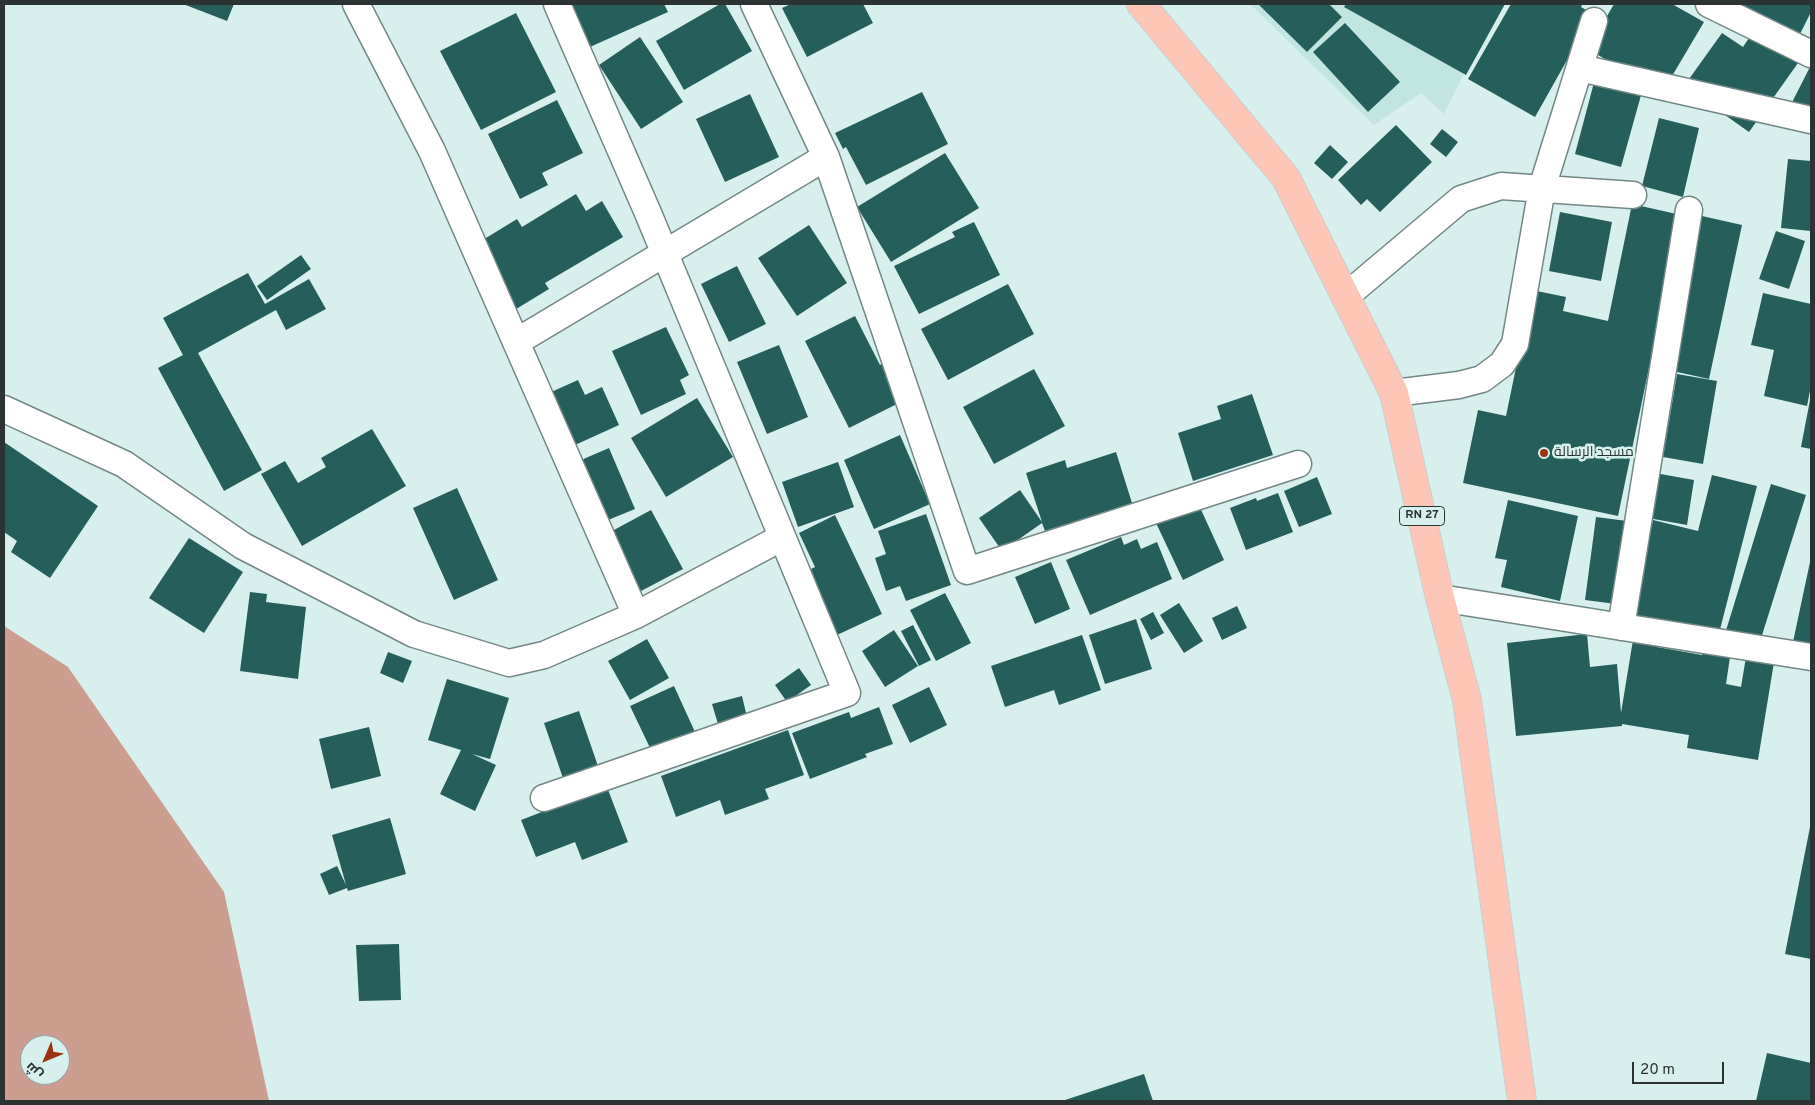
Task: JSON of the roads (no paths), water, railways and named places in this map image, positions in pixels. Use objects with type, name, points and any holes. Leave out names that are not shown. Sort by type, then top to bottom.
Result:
[{"type":"main road","name":"RN 27","points":[[1141,4],[1286,178],[1394,393],[1440,598],[1467,700],[1522,1101]]},
{"type":"street","points":[[356,4],[432,151],[636,615]]},
{"type":"street","points":[[544,798],[848,693],[781,538],[664,253],[557,4]]},
{"type":"street","points":[[754,4],[826,157],[967,571],[1298,464]]},
{"type":"street","points":[[1709,4],[1811,54]]},
{"type":"street","points":[[1394,393],[1459,385],[1482,379],[1502,364],[1514,344],[1542,188],[1594,21]]},
{"type":"street","points":[[1580,68],[1811,120]]},
{"type":"street","points":[[516,342],[826,157]]},
{"type":"street","points":[[1346,296],[1461,199],[1501,186],[1633,196]]},
{"type":"street","points":[[1621,627],[1689,210]]},
{"type":"street","points":[[4,409],[124,464],[243,546],[414,634],[509,663],[544,655],[636,615],[781,538]]},
{"type":"street","points":[[1440,598],[1811,657]]},
{"type":"place","name":"مسجد الرسالة","points":[[1544,453]]}]
